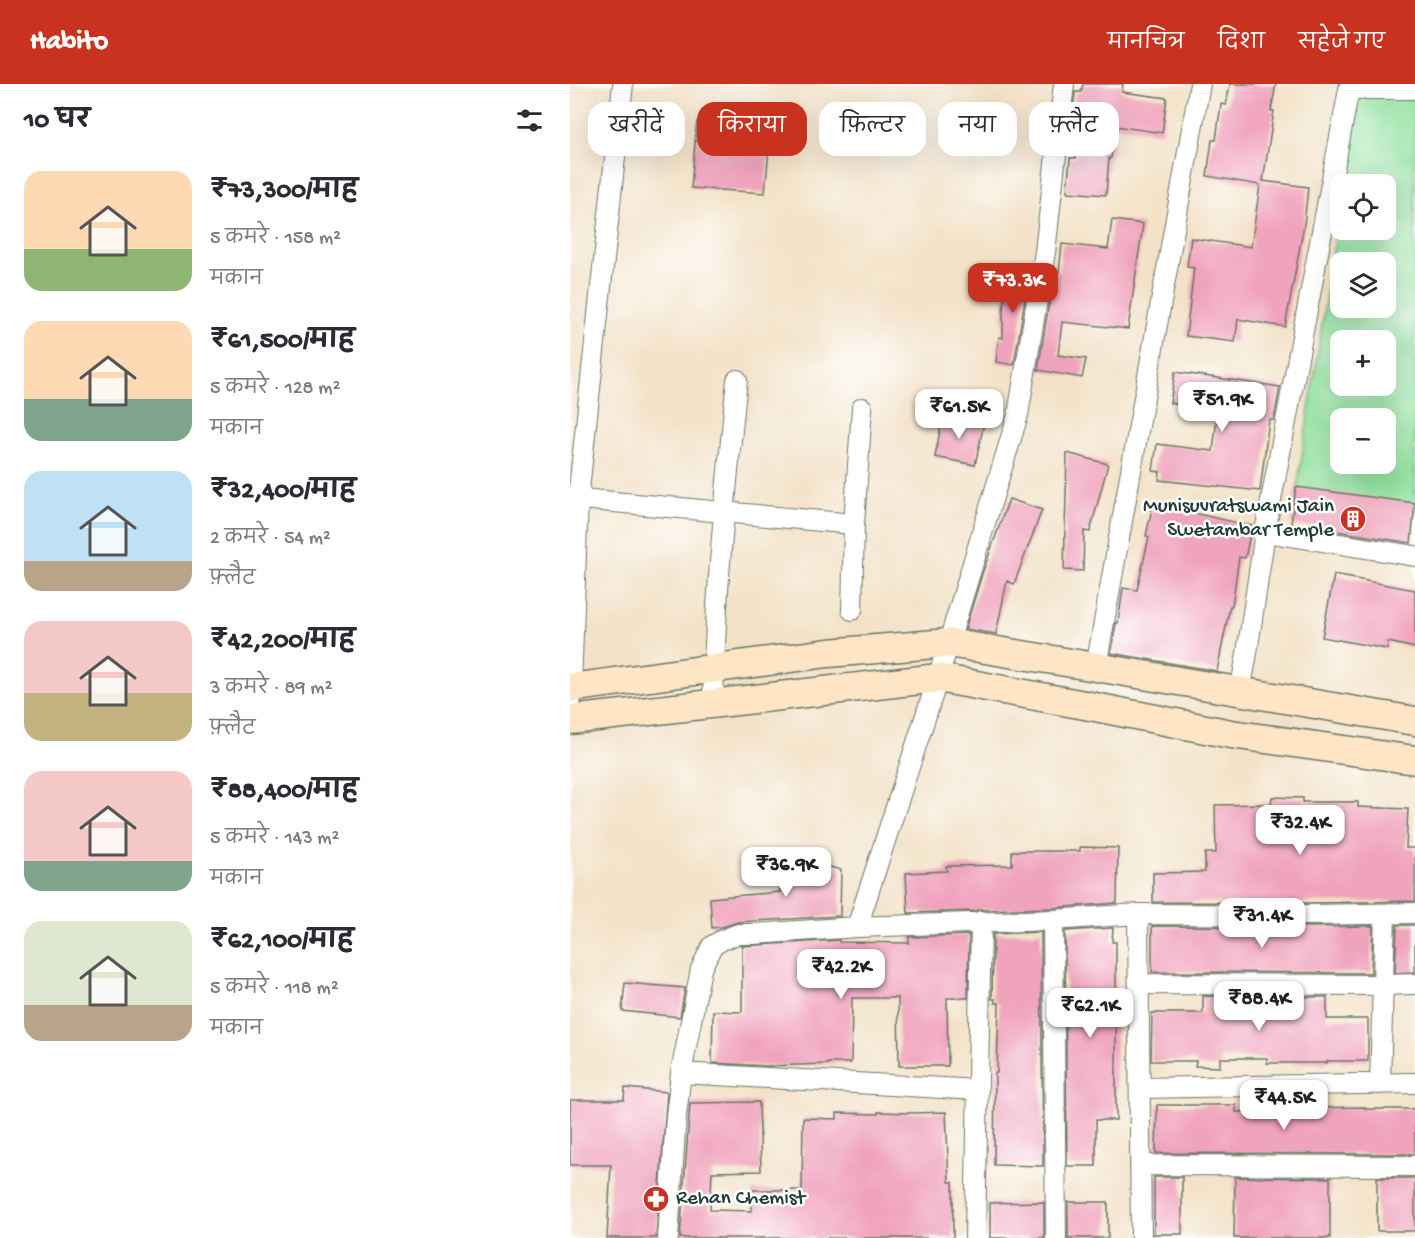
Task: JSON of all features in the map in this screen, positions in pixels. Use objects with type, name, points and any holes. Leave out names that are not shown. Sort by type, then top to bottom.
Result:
[{"type":"main road","points":[[570,688],[828,653],[948,643],[1415,721]]},
{"type":"main road","points":[[570,720],[938,678],[1231,734],[1415,760]]},
{"type":"main road","points":[[1231,734],[1240,692]]},
{"type":"street","points":[[570,713],[574,498],[623,84]]},
{"type":"street","points":[[857,927],[938,678],[1018,415],[1046,252],[1064,84]]},
{"type":"street","points":[[1096,667],[1200,84]]},
{"type":"street","points":[[1240,692],[1265,532],[1349,86],[1415,89]]},
{"type":"street","points":[[713,704],[724,512],[737,380]]},
{"type":"street","points":[[852,610],[854,524],[862,408]]},
{"type":"street","points":[[574,498],[854,524]]},
{"type":"street","points":[[1265,532],[1415,556]]},
{"type":"street","points":[[668,1238],[681,1072],[701,969],[712,946],[722,940],[738,934],[1138,914],[1415,914]]},
{"type":"street","points":[[1138,914],[1141,1238]]},
{"type":"street","points":[[1380,1084],[1385,914]]},
{"type":"street","points":[[1053,920],[1056,1238]]},
{"type":"street","points":[[975,1238],[981,921]]},
{"type":"street","points":[[1139,984],[1415,984]]},
{"type":"street","points":[[681,1072],[978,1090]]},
{"type":"street","points":[[1140,1088],[1415,1083]]},
{"type":"street","points":[[1140,1165],[1415,1166]]},
{"type":"green space","points":[[1357,94],[1415,98],[1415,512],[1296,495],[1330,271],[1330,318],[1396,318],[1396,252],[1333,252],[1335,240],[1396,240],[1396,174],[1345,174]]},
{"type":"building","points":[[1083,84],[1123,84],[1122,92],[1167,98],[1162,133],[1119,126],[1119,102],[1074,102],[1075,92],[1081,92]]},
{"type":"building","points":[[1230,84],[1276,84],[1263,181],[1308,187],[1304,225],[1285,327],[1238,319],[1235,342],[1186,336],[1194,268],[1187,267],[1191,238],[1251,247],[1260,185],[1207,176],[1212,140],[1216,140],[1221,104],[1226,105]]},
{"type":"building","points":[[697,121],[697,156],[768,156],[765,193],[691,188]]},
{"type":"building","points":[[1076,156],[1111,156],[1109,158],[1106,195],[1067,192],[1070,158],[1076,158]]},
{"type":"building","points":[[1112,220],[1143,224],[1128,329],[1062,322],[1058,355],[1086,359],[1082,378],[1038,370],[1054,272],[1059,272],[1062,244],[1108,249]]},
{"type":"building","points":[[1007,267],[1030,269],[1014,365],[996,362],[999,337],[1003,338]]},
{"type":"building","points":[[1175,372],[1280,387],[1274,420],[1269,420],[1260,491],[1159,480],[1160,472],[1153,471],[1157,444],[1213,451],[1218,410],[1170,403]]},
{"type":"building","points":[[943,415],[984,423],[975,465],[935,457]]},
{"type":"building","points":[[1067,453],[1108,464],[1090,532],[1084,531],[1083,571],[1064,570]]},
{"type":"building","name":"Munisuvratswami Jain Swetambar Temple","points":[[1296,487],[1415,503],[1411,543],[1291,524]]},
{"type":"building","points":[[1009,499],[1042,510],[1014,584],[1007,581],[996,634],[965,629],[982,574]]},
{"type":"building","points":[[1153,504],[1252,526],[1245,558],[1239,557],[1232,606],[1230,606],[1217,671],[1111,653],[1123,588],[1137,590],[1149,537],[1146,536]]},
{"type":"building","points":[[1334,575],[1415,590],[1415,648],[1388,642],[1387,649],[1322,637]]},
{"type":"building","points":[[1272,797],[1303,798],[1303,802],[1358,802],[1358,807],[1408,809],[1406,848],[1415,848],[1415,901],[1153,902],[1153,873],[1205,872],[1205,853],[1216,853],[1215,805],[1271,804]]},
{"type":"building","points":[[1080,847],[1118,848],[1117,903],[1052,908],[908,913],[906,873],[947,871],[946,866],[1012,865],[1012,851],[1080,851]]},
{"type":"building","points":[[794,857],[841,870],[840,916],[738,922],[712,928],[710,898],[780,892],[780,889],[786,889]]},
{"type":"building","points":[[1397,925],[1415,925],[1415,972],[1395,973]]},
{"type":"building","points":[[1152,926],[1373,926],[1371,973],[1152,972]]},
{"type":"building","points":[[1113,928],[1112,942],[1116,942],[1116,1120],[1096,1120],[1096,1166],[1067,1166],[1065,931]]},
{"type":"building","points":[[1041,932],[1043,1166],[994,1165],[995,1073],[997,1073],[999,1003],[995,1003],[995,999],[992,999],[993,934]]},
{"type":"building","points":[[969,935],[968,998],[947,998],[948,1066],[899,1066],[898,998],[852,998],[851,1063],[766,1066],[712,1063],[713,1011],[742,1012],[742,946],[839,940],[839,942],[909,943],[909,937]]},
{"type":"building","points":[[625,983],[685,988],[680,1017],[622,1011]]},
{"type":"building","points":[[1203,996],[1327,997],[1327,1019],[1368,1019],[1368,1061],[1267,1063],[1267,1058],[1220,1058],[1220,1067],[1195,1066],[1196,1061],[1151,1061],[1152,1013],[1203,1013]]},
{"type":"building","points":[[625,1088],[667,1092],[656,1238],[607,1238],[611,1165],[570,1165],[570,1100],[624,1100]]},
{"type":"building","points":[[759,1102],[761,1171],[712,1172],[710,1210],[752,1211],[752,1190],[802,1190],[803,1118],[837,1119],[837,1113],[946,1112],[949,1182],[953,1182],[953,1238],[680,1238],[690,1103]]},
{"type":"building","points":[[1157,1105],[1236,1105],[1236,1112],[1310,1111],[1310,1108],[1365,1107],[1365,1109],[1415,1109],[1415,1154],[1156,1153]]},
{"type":"building","points":[[1154,1177],[1182,1177],[1182,1234],[1154,1234]]},
{"type":"building","points":[[1235,1177],[1330,1178],[1330,1238],[1234,1238]]},
{"type":"building","points":[[1377,1178],[1415,1178],[1415,1231],[1377,1231]]},
{"type":"building","points":[[1044,1202],[1044,1238],[990,1238],[990,1203]]},
{"type":"building","points":[[1068,1202],[1108,1202],[1108,1238],[1068,1238]]},
{"type":"place","name":"Munisuvratswami Jain Swetambar Temple","points":[[1353,519]]},
{"type":"place","name":"Rehan Chemist","points":[[656,1199]]}]
